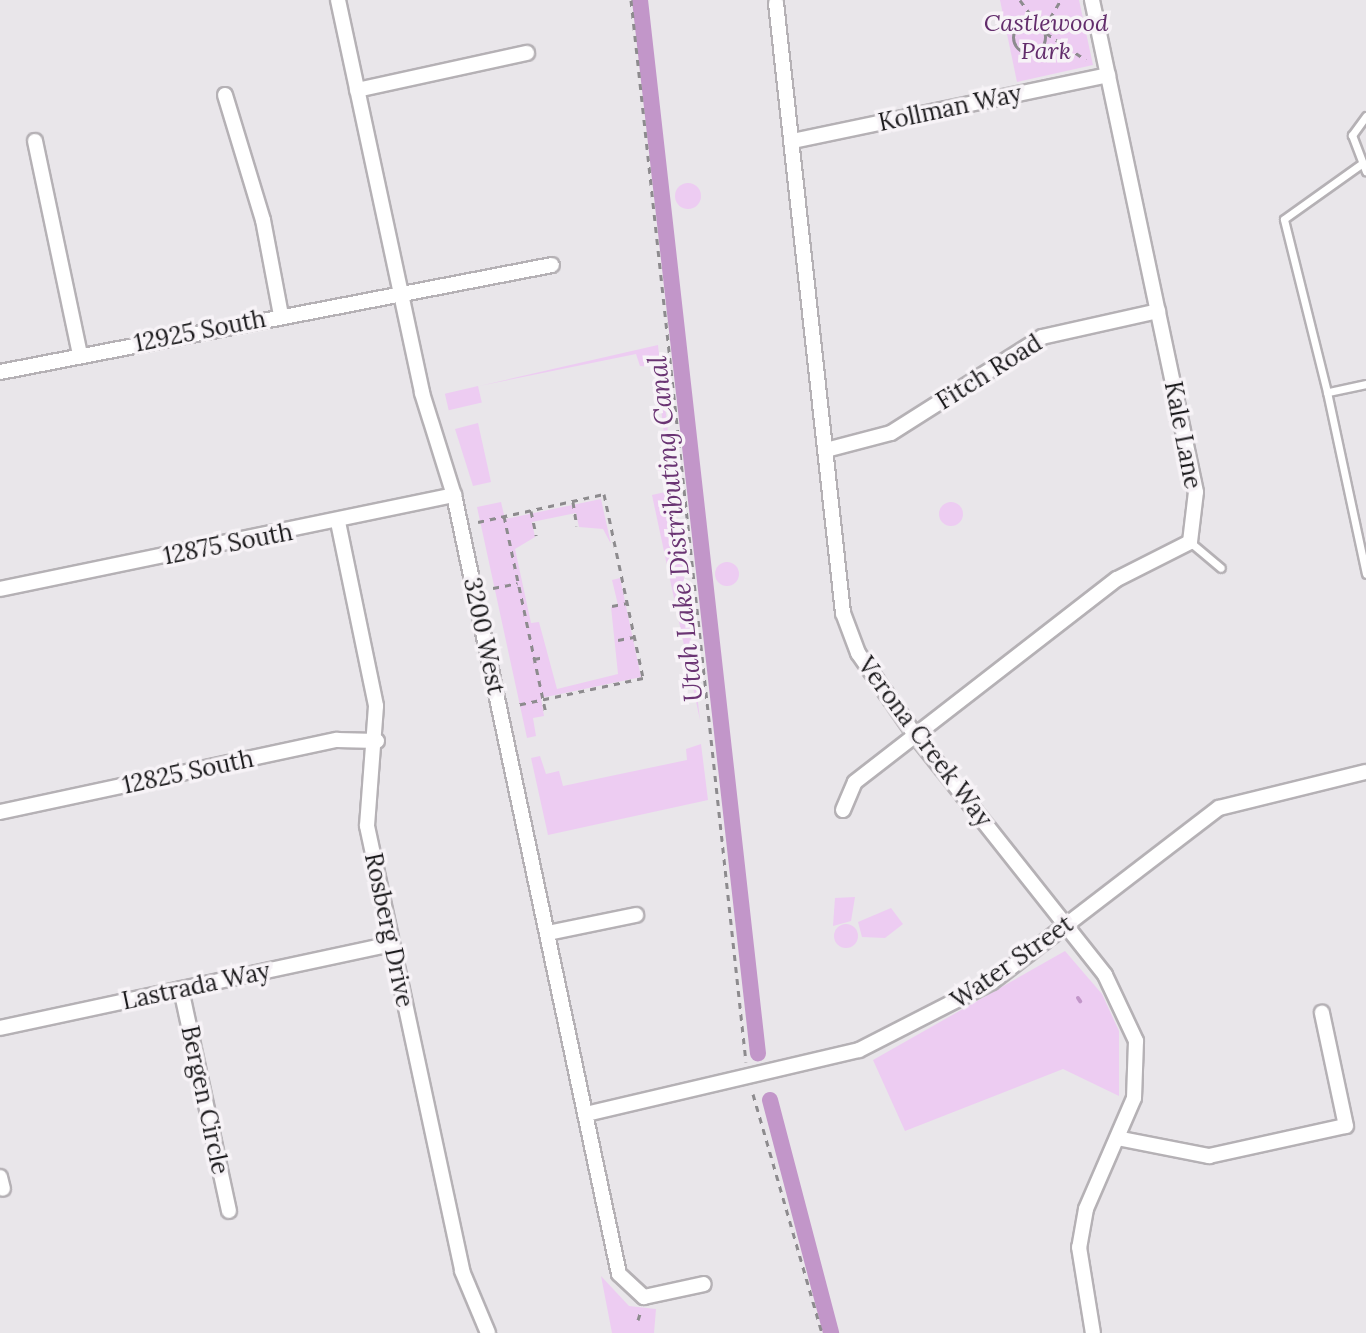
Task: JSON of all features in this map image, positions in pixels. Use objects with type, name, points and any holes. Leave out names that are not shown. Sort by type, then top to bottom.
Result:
[{"type":"street","name":"3200 West","points":[[338,0],[402,298],[454,495],[619,1274],[644,1297],[704,1284]]},
{"type":"street","name":"Kale Lane","points":[[1092,0],[1196,492],[1190,542]]},
{"type":"street","name":"Verona Creek Way","points":[[776,3],[843,613],[858,653],[915,735],[1066,925],[1125,1006],[1136,1041],[1138,1076],[1122,1139],[1092,1195],[1079,1247],[1093,1333]]},
{"type":"street","points":[[357,90],[527,53]]},
{"type":"street","name":"Kollman Way","points":[[793,141],[1108,75]]},
{"type":"street","points":[[225,95],[263,220],[281,315]]},
{"type":"street","points":[[35,141],[80,355]]},
{"type":"street","name":"12925 South","points":[[0,372],[281,315],[402,298],[552,265]]},
{"type":"street","name":"Fitch Road","points":[[826,450],[891,433],[1042,337],[1158,311]]},
{"type":"street","name":"12875 South","points":[[0,589],[338,522],[454,495]]},
{"type":"street","name":"Rosberg Drive","points":[[338,522],[376,706],[377,741],[367,826],[462,1271],[488,1333]]},
{"type":"street","points":[[843,810],[855,782],[915,735],[1117,579],[1190,542]]},
{"type":"street","name":"12825 South","points":[[0,812],[337,740],[377,741]]},
{"type":"street","name":"Water Street","points":[[586,1114],[859,1050],[992,982],[1219,808],[1366,772]]},
{"type":"street","points":[[548,933],[636,915]]},
{"type":"street","name":"Lastrada Way","points":[[0,1028],[391,944]]},
{"type":"street","name":"Bergen Circle","points":[[181,989],[229,1211]]},
{"type":"street","points":[[1122,1139],[1209,1156],[1346,1126],[1322,1013]]},
{"type":"lane","points":[[1366,116],[1352,135],[1364,167],[1284,219],[1327,392],[1366,574]]},
{"type":"lane","points":[[1327,392],[1366,384]]},
{"type":"lane","points":[[1190,542],[1221,568]]},
{"type":"path","points":[[631,0],[748,1070]]},
{"type":"path","points":[[1020,0],[1042,28],[1086,60]]},
{"type":"path","points":[[1042,28],[1040,48],[1016,46],[1018,26],[1055,14],[1061,0]]},
{"type":"path","points":[[1023,17],[1036,20]]},
{"type":"path","points":[[478,522],[604,494],[643,678],[517,705]]},
{"type":"path","points":[[573,501],[577,526]]},
{"type":"path","points":[[531,510],[536,535]]},
{"type":"path","points":[[504,516],[546,713]]},
{"type":"path","points":[[493,588],[518,583]]},
{"type":"path","points":[[612,606],[627,603]]},
{"type":"path","points":[[618,640],[634,637]]},
{"type":"path","points":[[534,659],[545,657]]},
{"type":"path","points":[[753,1094],[822,1333]]},
{"type":"path","points":[[638,1320],[641,1310]]},
{"type":"green space","name":"Castlewood Park","points":[[1000,0],[1079,0],[1093,65],[1017,82]]},
{"type":"green space","points":[[688,183],[697,187],[701,196],[697,205],[688,209],[679,205],[675,196],[679,187]]},
{"type":"green space","points":[[658,345],[673,476],[661,478],[658,469],[668,467],[656,367],[640,366],[636,354],[479,386]]},
{"type":"green space","points":[[478,386],[482,403],[449,410],[445,394]]},
{"type":"green space","points":[[478,423],[491,482],[473,486],[455,429]]},
{"type":"green space","points":[[674,490],[700,720],[652,495]]},
{"type":"green space","points":[[601,499],[611,544],[603,529],[579,527],[576,513],[532,522],[535,537],[515,549],[531,623],[539,622],[557,689],[618,674],[611,607],[618,605],[612,580],[620,578],[641,677],[541,698],[544,716],[533,718],[536,736],[527,738],[477,507],[501,502],[505,519]]},
{"type":"green space","points":[[951,502],[962,509],[963,514],[956,525],[951,526],[940,519],[939,514],[946,503]]},
{"type":"green space","points":[[727,562],[736,565],[739,574],[736,583],[727,586],[718,583],[715,574],[718,565]]},
{"type":"green space","points":[[701,744],[708,800],[548,835],[531,758],[540,756],[546,774],[559,771],[563,786],[687,760],[686,749]]},
{"type":"green space","points":[[855,897],[851,921],[833,926],[835,898]]},
{"type":"green space","points":[[891,908],[903,924],[885,938],[862,937],[858,922]]},
{"type":"green space","points":[[841,924],[851,924],[858,931],[858,941],[851,948],[841,948],[834,941],[834,931]]},
{"type":"green space","points":[[1065,951],[1102,994],[1119,1031],[1119,1096],[1063,1069],[905,1131],[873,1060]]},
{"type":"green space","points":[[601,1276],[629,1306],[656,1309],[654,1333],[612,1333]]},
{"type":"waterway","name":"Utah Lake Distributing Canal","points":[[640,0],[758,1053]]},
{"type":"waterway","name":"Utah Lake Distributing Canal","points":[[770,1100],[831,1333]]}]
